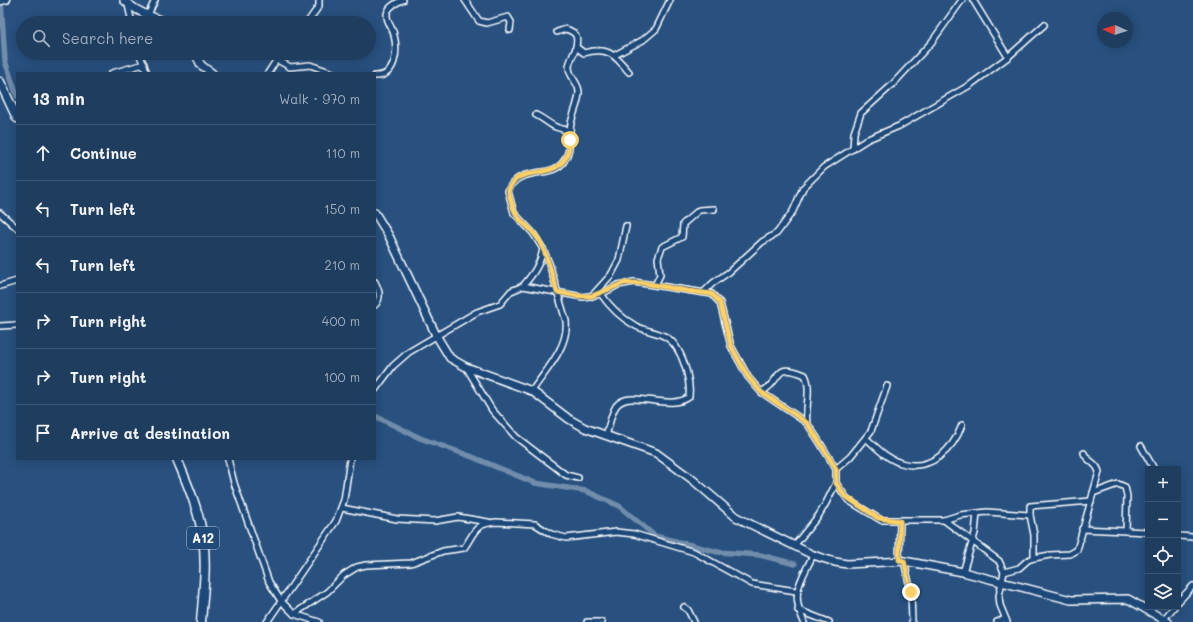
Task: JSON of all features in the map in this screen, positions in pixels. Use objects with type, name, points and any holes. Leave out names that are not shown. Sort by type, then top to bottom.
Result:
[{"type":"main road","points":[[0,82],[16,116]]},
{"type":"main road","name":"A12","points":[[177,460],[192,496],[203,539],[204,567],[201,622]]},
{"type":"street","points":[[0,2],[7,0]]},
{"type":"street","points":[[126,2],[148,16],[155,0]]},
{"type":"street","points":[[312,16],[319,6],[319,0]]},
{"type":"street","points":[[376,76],[386,75],[390,70],[395,57],[396,45],[394,33],[387,16],[388,11],[394,4],[403,0]]},
{"type":"street","points":[[465,0],[479,21],[486,23],[508,18],[511,22],[510,30]]},
{"type":"street","points":[[615,55],[643,40],[656,29],[670,0]]},
{"type":"street","points":[[852,149],[854,133],[861,113],[892,84],[931,43],[962,0]]},
{"type":"street","points":[[980,0],[973,2],[1008,57]]},
{"type":"street","points":[[126,2],[130,16]]},
{"type":"street","points":[[704,292],[762,242],[777,233],[793,211],[799,194],[807,183],[824,167],[868,139],[899,126],[970,85],[1008,57],[1044,25]]},
{"type":"street","points":[[532,391],[558,351],[566,334],[565,313],[544,249],[533,233],[514,213],[508,191],[510,186],[524,175],[551,170],[561,165],[570,145],[570,130],[579,95],[578,87],[572,78],[569,66],[578,37],[576,34],[566,29],[562,29],[557,32]]},
{"type":"street","points":[[576,47],[584,53],[599,51],[615,55],[630,72]]},
{"type":"street","points":[[142,60],[147,72]]},
{"type":"street","points":[[198,60],[201,65],[211,72]]},
{"type":"street","points":[[269,72],[275,60]]},
{"type":"street","points":[[278,60],[290,67],[310,65],[330,72]]},
{"type":"street","points":[[116,72],[144,64]]},
{"type":"street","points":[[536,115],[547,120],[554,128],[570,130]]},
{"type":"street","points":[[655,285],[660,275],[658,258],[662,247],[682,237],[683,224],[699,210],[714,209]]},
{"type":"street","points":[[0,213],[16,227]]},
{"type":"street","points":[[376,216],[420,298],[436,335],[450,358],[466,367],[532,391],[576,424],[656,453],[681,470],[736,517],[794,546],[813,555],[835,562],[846,564],[902,561],[963,572],[1072,600],[1128,599],[1166,621],[1172,610]]},
{"type":"street","points":[[592,296],[611,275],[619,260],[626,226]]},
{"type":"street","points":[[376,389],[393,366],[409,352],[477,312],[500,304],[512,291],[522,286],[536,270],[544,249]]},
{"type":"street","points":[[0,286],[16,281]]},
{"type":"street","points":[[522,286],[578,296],[592,296],[601,294],[624,283],[634,282],[688,291],[704,292],[712,294],[716,297],[720,303],[731,346],[748,377],[761,392],[807,423],[836,469],[836,483],[819,515],[794,546]]},
{"type":"street","points":[[376,286],[379,296],[379,300],[376,304]]},
{"type":"street","points":[[601,294],[612,310],[633,324],[669,339],[684,359],[689,392],[688,397],[680,402],[659,403],[646,399],[635,399],[622,402],[614,412],[606,436]]},
{"type":"street","points":[[0,326],[16,324]]},
{"type":"street","points":[[466,367],[492,410],[516,437],[566,475],[578,478]]},
{"type":"street","points":[[761,392],[767,389],[780,372],[786,369],[790,369],[805,375],[808,386],[806,410],[807,423]]},
{"type":"street","points":[[836,469],[850,457],[874,426],[888,386]]},
{"type":"street","points":[[866,438],[884,454],[901,464],[918,464],[933,461],[944,453],[953,445],[962,425]]},
{"type":"street","points":[[1141,446],[1152,466]]},
{"type":"street","points":[[1004,572],[1019,568],[1028,560],[1034,558],[1075,553],[1098,477],[1098,468],[1086,458],[1084,453]]},
{"type":"street","points":[[228,460],[234,483],[269,582],[281,601],[294,614],[319,622]]},
{"type":"street","points":[[267,622],[336,521],[342,508],[350,460]]},
{"type":"street","points":[[836,483],[848,500],[878,518],[900,521],[944,520],[986,512],[1030,515]]},
{"type":"street","points":[[1093,493],[1118,484],[1125,487],[1127,496],[1126,531]]},
{"type":"street","points":[[1034,558],[1034,535],[1030,515],[1030,506],[1091,501]]},
{"type":"street","points":[[342,508],[396,519],[435,521],[458,517],[489,523],[530,523],[539,526],[551,534],[566,538],[616,532],[634,534],[694,552],[752,584],[796,591]]},
{"type":"street","points":[[963,572],[973,541],[977,513]]},
{"type":"street","points":[[944,520],[998,559],[1004,572],[999,596],[1006,621],[997,622]]},
{"type":"street","points":[[900,521],[902,561],[911,592],[912,622]]},
{"type":"street","points":[[294,614],[328,592],[344,576],[356,567],[366,565],[411,563],[443,551],[460,550],[466,545],[474,531],[489,523]]},
{"type":"street","points":[[1082,528],[1145,532]]},
{"type":"street","points":[[1181,536],[1193,537]]},
{"type":"street","points":[[804,622],[798,610],[796,591],[813,555]]},
{"type":"street","points":[[1181,599],[1193,586]]},
{"type":"street","points":[[684,607],[688,610],[694,622]]},
{"type":"street","points":[[798,610],[829,622]]},
{"type":"street","points":[[587,622],[602,622]]},
{"type":"waterway","points":[[1,0],[5,61],[16,93]]},
{"type":"waterway","points":[[376,416],[420,438],[470,456],[535,483],[586,491],[619,506],[655,536],[718,552],[760,555],[795,564]]},
{"type":"route","points":[[570,140],[570,145],[565,159],[561,165],[551,170],[533,172],[524,175],[516,180],[510,186],[508,191],[514,213],[533,233],[544,249],[557,292],[583,297],[592,296],[601,294],[618,285],[634,282],[688,291],[704,292],[712,294],[716,297],[720,303],[731,346],[740,365],[761,392],[807,423],[836,469],[836,483],[848,500],[881,520],[900,521],[899,560],[904,561],[911,592]]}]
